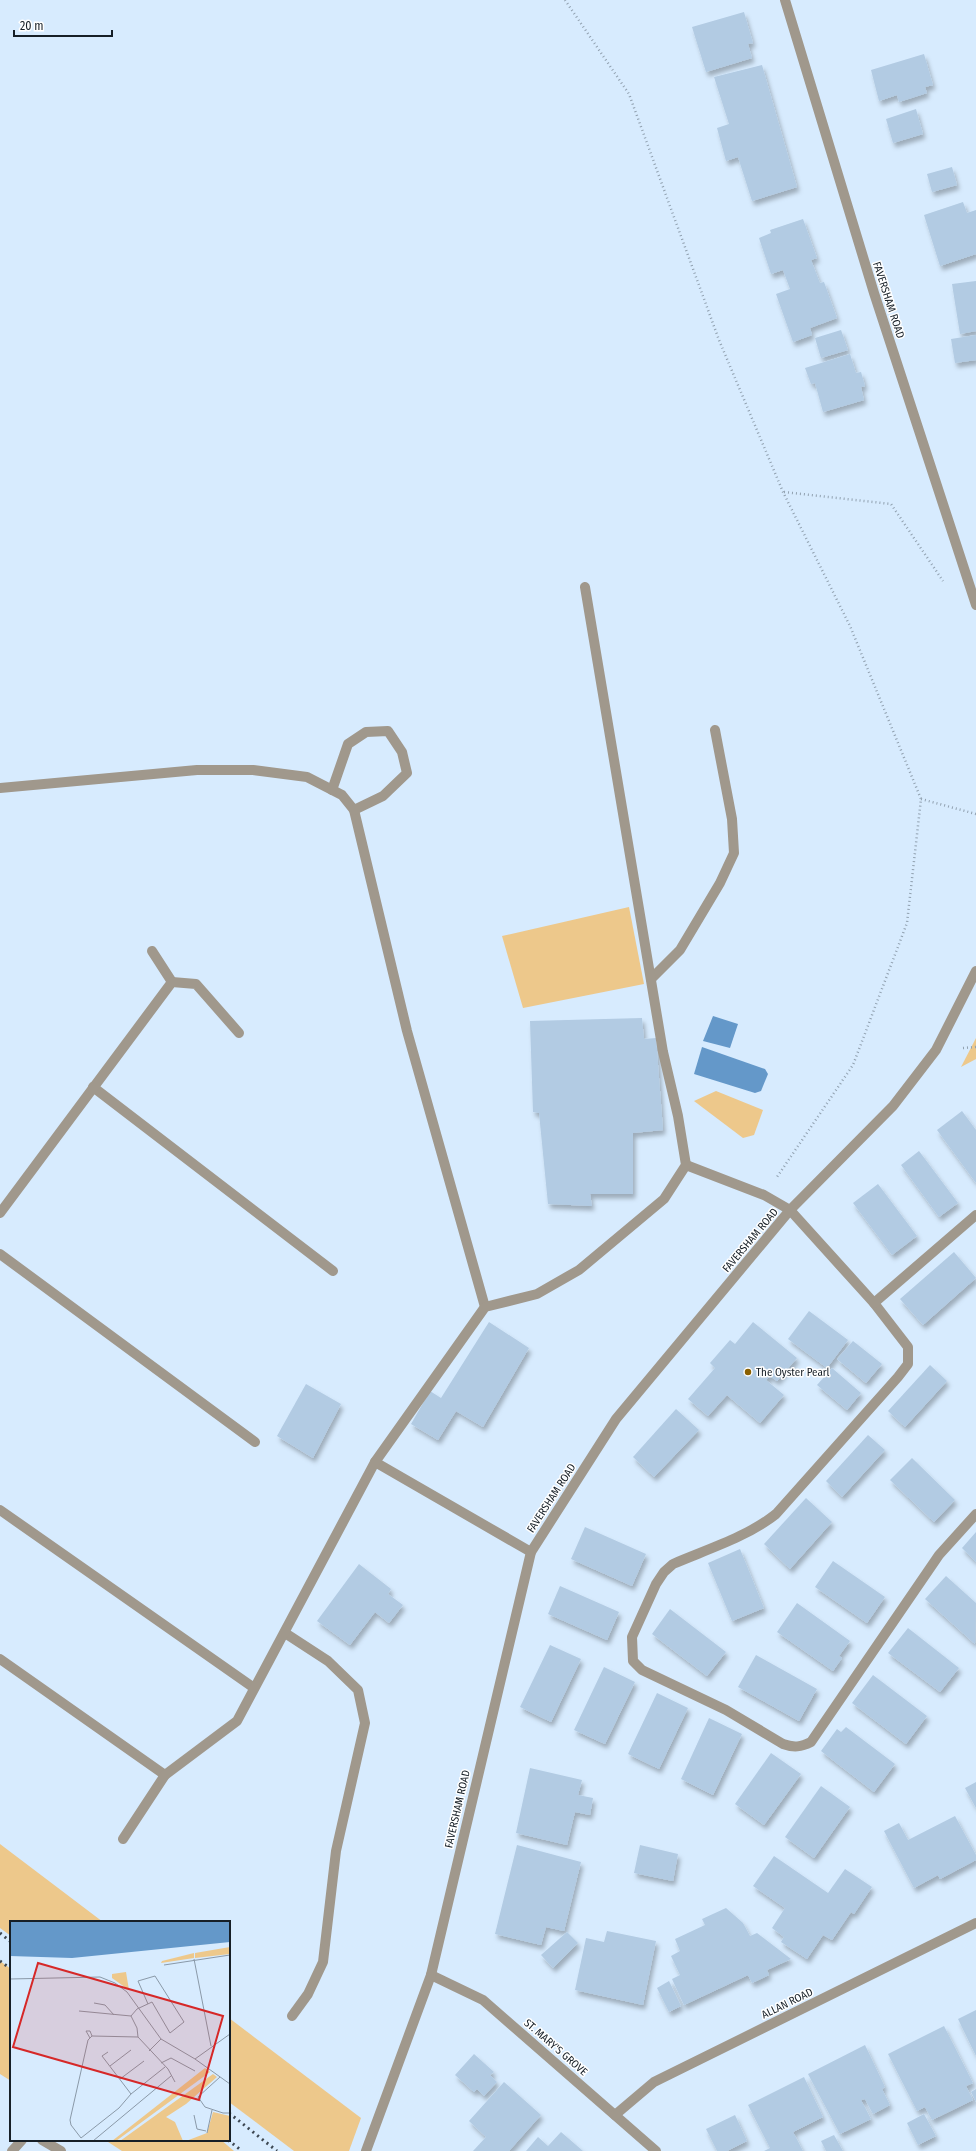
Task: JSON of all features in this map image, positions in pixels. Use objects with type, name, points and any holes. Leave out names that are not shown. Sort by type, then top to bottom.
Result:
[{"type":"street","name":"FAVERSHAM ROAD","points":[[785,0],[874,293],[976,605]]},
{"type":"street","points":[[123,1839],[165,1775],[237,1721],[375,1462],[485,1307],[537,1294],[580,1270],[664,1199],[686,1165],[678,1116],[663,1052],[585,587]]},
{"type":"street","points":[[651,980],[680,950],[720,883],[734,853],[732,819],[714,730]]},
{"type":"street","points":[[332,790],[348,744],[366,732],[388,731],[402,752],[406,773],[383,796],[354,810]]},
{"type":"street","points":[[0,788],[204,770],[253,770],[307,777],[342,795],[354,810],[407,1031],[485,1307]]},
{"type":"street","points":[[152,951],[172,982]]},
{"type":"street","name":"FAVERSHAM ROAD","points":[[366,2151],[431,1975],[531,1552],[616,1419],[790,1210],[893,1106],[936,1050],[976,971]]},
{"type":"street","points":[[172,982],[196,984],[239,1033]]},
{"type":"street","points":[[0,1213],[172,982]]},
{"type":"street","points":[[93,1087],[333,1271]]},
{"type":"street","points":[[686,1165],[764,1195],[790,1210],[874,1303],[908,1347],[908,1364],[776,1514],[763,1524],[748,1532],[673,1564],[664,1572],[656,1584],[632,1637],[633,1661],[642,1670],[726,1710],[784,1744],[793,1747],[803,1746],[811,1742],[939,1555],[976,1514]]},
{"type":"street","points":[[874,1303],[976,1215]]},
{"type":"street","points":[[0,1254],[255,1442]]},
{"type":"street","points":[[375,1462],[531,1552]]},
{"type":"street","points":[[0,1510],[254,1688]]},
{"type":"street","points":[[284,1633],[328,1661],[358,1690],[365,1723],[336,1851],[323,1962],[308,1994],[292,2016]]},
{"type":"street","points":[[0,1659],[165,1775]]},
{"type":"street","name":"ALLAN ROAD","points":[[615,2115],[654,2082],[976,1923]]},
{"type":"street","name":"ST. MARY'S GROVE","points":[[431,1975],[483,2000],[656,2151]]},
{"type":"street","points":[[12,2151],[21,2141]]},
{"type":"street","points":[[44,2141],[61,2151]]},
{"type":"path","points":[[565,0],[629,94],[719,340],[783,492],[850,626],[921,799],[907,923],[853,1065],[764,1195]]},
{"type":"path","points":[[783,492],[891,504],[946,586]]},
{"type":"path","points":[[921,799],[976,814]]},
{"type":"shaded area","points":[[629,907],[644,984],[523,1008],[502,936]]},
{"type":"shaded area","points":[[976,1038],[976,1059],[961,1067]]},
{"type":"shaded area","points":[[716,1091],[763,1110],[754,1135],[743,1138],[694,1101]]},
{"type":"shaded area","points":[[0,1844],[102,1921],[10,1921],[10,1935],[0,1928]]},
{"type":"shaded area","points":[[0,1961],[10,1968],[10,2080],[0,2074]]},
{"type":"shaded area","points":[[230,2019],[361,2118],[349,2151],[294,2151],[230,2103]]},
{"type":"shaded area","points":[[107,2141],[222,2141],[234,2151],[122,2151]]},
{"type":"water","points":[[713,1016],[738,1024],[730,1048],[703,1041]]},
{"type":"water","points":[[702,1047],[765,1069],[768,1074],[761,1091],[755,1093],[694,1074]]},
{"type":"building","points":[[744,12],[753,43],[748,44],[752,58],[706,72],[692,27]]},
{"type":"building","points":[[924,54],[933,85],[925,87],[927,93],[899,102],[897,95],[879,101],[871,70]]},
{"type":"building","points":[[762,65],[797,187],[752,201],[738,157],[726,161],[717,128],[729,124],[714,77]]},
{"type":"building","points":[[916,109],[923,134],[893,143],[886,119]]},
{"type":"building","points":[[952,167],[957,185],[932,192],[927,174]]},
{"type":"building","points":[[963,202],[967,213],[976,210],[976,254],[940,266],[924,215]]},
{"type":"building","points":[[803,219],[817,258],[811,260],[820,283],[824,282],[837,318],[810,328],[812,335],[793,342],[776,294],[790,289],[783,270],[771,274],[759,238],[771,233],[770,230]]},
{"type":"building","points":[[976,281],[976,331],[960,334],[952,284]]},
{"type":"building","points":[[841,330],[848,350],[821,358],[815,338]]},
{"type":"building","points":[[976,335],[976,360],[955,363],[951,339]]},
{"type":"building","points":[[850,354],[856,373],[861,372],[865,386],[861,387],[864,400],[823,412],[815,383],[811,384],[805,368]]},
{"type":"building","points":[[642,1018],[644,1039],[656,1038],[663,1130],[633,1133],[633,1194],[590,1194],[592,1206],[548,1204],[539,1113],[533,1112],[530,1021]]},
{"type":"building","points":[[962,1111],[976,1130],[976,1183],[937,1130]]},
{"type":"building","points":[[919,1151],[958,1203],[939,1217],[901,1165]]},
{"type":"building","points":[[878,1184],[917,1236],[892,1255],[853,1203]]},
{"type":"building","points":[[954,1252],[976,1278],[923,1325],[900,1299]]},
{"type":"building","points":[[809,1311],[848,1340],[827,1368],[788,1339]]},
{"type":"building","points":[[489,1322],[529,1348],[483,1427],[456,1411],[438,1440],[411,1424],[430,1391],[441,1398]]},
{"type":"building","name":"The Oyster Pearl","points":[[753,1322],[797,1358],[777,1381],[770,1376],[766,1380],[784,1395],[760,1423],[727,1395],[708,1416],[688,1399],[715,1368],[710,1363],[730,1340],[735,1344]]},
{"type":"building","points":[[853,1341],[882,1364],[866,1383],[837,1359]]},
{"type":"building","points":[[930,1365],[947,1381],[905,1427],[888,1411]]},
{"type":"building","points":[[832,1368],[861,1393],[847,1410],[817,1385]]},
{"type":"building","points":[[306,1384],[341,1404],[313,1458],[277,1436]]},
{"type":"building","points":[[676,1409],[699,1430],[654,1477],[633,1457]]},
{"type":"building","points":[[868,1435],[885,1450],[842,1497],[826,1481]]},
{"type":"building","points":[[912,1458],[955,1500],[934,1522],[890,1480]]},
{"type":"building","points":[[806,1498],[832,1522],[790,1569],[764,1544]]},
{"type":"building","points":[[585,1527],[646,1554],[632,1586],[571,1559]]},
{"type":"building","points":[[976,1532],[976,1562],[962,1548]]},
{"type":"building","points":[[740,1549],[764,1608],[732,1621],[708,1563]]},
{"type":"building","points":[[833,1561],[885,1597],[867,1623],[815,1587]]},
{"type":"building","points":[[359,1564],[391,1589],[388,1594],[403,1605],[389,1623],[375,1612],[350,1645],[317,1621]]},
{"type":"building","points":[[946,1576],[976,1603],[975,1644],[925,1599]]},
{"type":"building","points":[[560,1586],[619,1612],[607,1640],[548,1614]]},
{"type":"building","points":[[797,1603],[850,1641],[839,1656],[842,1658],[833,1671],[777,1632]]},
{"type":"building","points":[[670,1609],[726,1652],[707,1676],[652,1634]]},
{"type":"building","points":[[908,1628],[959,1668],[940,1692],[888,1653]]},
{"type":"building","points":[[550,1645],[581,1659],[551,1722],[520,1707]]},
{"type":"building","points":[[756,1655],[817,1689],[799,1721],[738,1687]]},
{"type":"building","points":[[604,1667],[635,1682],[605,1744],[574,1730]]},
{"type":"building","points":[[873,1675],[927,1716],[906,1744],[852,1703]]},
{"type":"building","points":[[657,1693],[688,1708],[659,1769],[628,1754]]},
{"type":"building","points":[[709,1718],[742,1734],[713,1795],[681,1779]]},
{"type":"building","points":[[846,1727],[895,1764],[874,1792],[821,1751],[837,1729],[841,1732]]},
{"type":"building","points":[[771,1753],[801,1774],[764,1825],[735,1804]]},
{"type":"building","points":[[530,1768],[582,1780],[578,1795],[593,1798],[590,1815],[575,1812],[567,1845],[516,1833]]},
{"type":"building","points":[[976,1782],[976,1808],[965,1788]]},
{"type":"building","points":[[821,1786],[850,1807],[814,1858],[785,1837]]},
{"type":"building","points":[[955,1816],[976,1855],[976,1860],[940,1879],[938,1875],[914,1888],[884,1831],[899,1823],[908,1840]]},
{"type":"building","points":[[517,1845],[581,1862],[564,1931],[546,1927],[541,1945],[495,1934]]},
{"type":"building","points":[[640,1845],[678,1854],[673,1881],[634,1873]]},
{"type":"building","points":[[774,1856],[828,1893],[845,1869],[872,1887],[854,1914],[851,1912],[832,1940],[823,1935],[807,1959],[781,1942],[784,1937],[772,1928],[785,1908],[753,1886]]},
{"type":"building","points":[[726,1908],[743,1923],[750,1936],[757,1933],[791,1959],[767,1970],[769,1975],[752,1983],[748,1975],[684,2005],[672,1979],[680,1975],[671,1956],[680,1951],[675,1939],[705,1925],[702,1919]]},
{"type":"building","points":[[607,1931],[656,1941],[643,2005],[575,1990],[586,1938],[604,1942]]},
{"type":"building","points":[[567,1932],[578,1943],[553,1968],[541,1955]]},
{"type":"building","points":[[669,1981],[681,2006],[669,2012],[657,1988]]},
{"type":"building","points":[[976,2010],[976,2056],[958,2019]]},
{"type":"building","points":[[944,2026],[973,2083],[966,2086],[973,2100],[932,2120],[925,2107],[917,2111],[888,2054]]},
{"type":"building","points":[[865,2045],[885,2087],[882,2089],[890,2105],[873,2114],[865,2099],[861,2100],[871,2119],[840,2134],[808,2074]]},
{"type":"building","points":[[474,2054],[494,2072],[490,2075],[497,2082],[484,2096],[477,2089],[474,2092],[455,2075]]},
{"type":"building","points":[[804,2077],[823,2117],[793,2132],[803,2151],[764,2151],[770,2148],[748,2105]]},
{"type":"building","points":[[504,2082],[541,2115],[509,2151],[473,2151],[486,2137],[469,2121]]},
{"type":"building","points":[[976,2089],[976,2102],[971,2092]]},
{"type":"building","points":[[924,2114],[936,2136],[918,2145],[907,2123]]},
{"type":"building","points":[[735,2115],[747,2141],[727,2151],[717,2151],[706,2129]]},
{"type":"building","points":[[561,2132],[583,2151],[526,2151],[538,2137],[548,2146]]},
{"type":"building","points":[[834,2135],[843,2151],[826,2151],[821,2141]]},
{"type":"railway","points":[[0,1933],[10,1941]]},
{"type":"railway","points":[[0,1961],[10,1968]]},
{"type":"railway","points":[[230,2114],[277,2151]]},
{"type":"railway","points":[[229,2141],[242,2151]]},
{"type":"place","name":"The Oyster Pearl","points":[[748,1372]]}]
